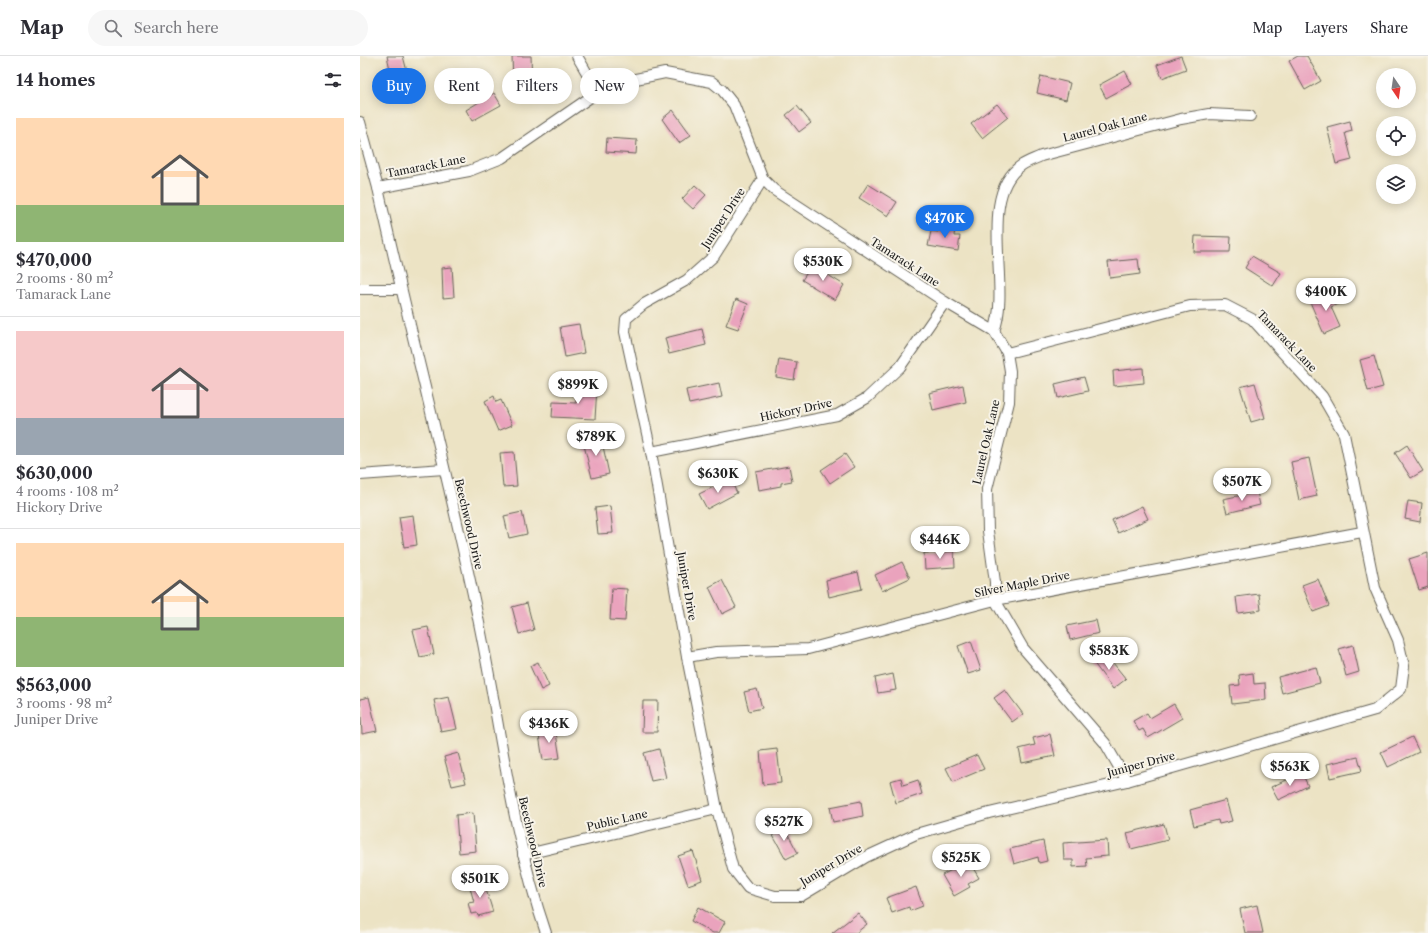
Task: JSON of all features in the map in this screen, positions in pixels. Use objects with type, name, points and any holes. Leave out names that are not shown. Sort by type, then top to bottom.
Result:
[{"type":"street","points":[[577,56],[584,68]]},
{"type":"street","name":"Tamarack Lane","points":[[639,78],[665,73],[712,82],[722,90],[734,105],[754,160],[763,179],[774,190],[945,302],[994,331]]},
{"type":"street","name":"Tamarack Lane","points":[[378,188],[469,171],[502,158],[581,104]]},
{"type":"street","name":"Laurel Oak Lane","points":[[994,331],[999,319],[1000,306],[998,208],[1007,181],[1021,165],[1041,156],[1181,119],[1209,114],[1250,116]]},
{"type":"street","name":"Beechwood Drive","points":[[360,122],[378,188],[478,618],[508,786],[523,855],[532,894],[546,933]]},
{"type":"street","name":"Juniper Drive","points":[[763,179],[714,256],[687,280],[644,304],[626,318],[625,332],[628,352],[651,452],[687,657],[717,809],[733,869],[748,888],[775,896],[801,896],[866,857],[916,834],[989,813],[1127,781],[1375,710],[1401,689],[1404,666],[1398,640],[1375,588],[1362,532]]},
{"type":"street","points":[[360,289],[401,289]]},
{"type":"street","name":"Hickory Drive","points":[[651,452],[837,415],[867,398],[900,367],[945,302]]},
{"type":"street","name":"Tamarack Lane","points":[[1006,353],[1190,306],[1225,305],[1252,319],[1322,396],[1344,434],[1362,532]]},
{"type":"street","points":[[994,331],[1006,353]]},
{"type":"street","name":"Laurel Oak Lane","points":[[1006,353],[1010,372],[1009,402],[987,489],[988,531],[995,582],[995,600],[1023,648],[1105,743],[1127,781]]},
{"type":"street","points":[[360,475],[444,469]]},
{"type":"street","name":"Silver Maple Drive","points":[[687,657],[716,652],[808,649],[995,600],[1362,532]]},
{"type":"street","name":"Public Lane","points":[[523,855],[717,809]]},
{"type":"building","points":[[387,56],[403,56],[406,68],[390,68]]},
{"type":"building","points":[[512,56],[531,56],[531,68],[512,68]]},
{"type":"building","points":[[1181,56],[1186,69],[1162,78],[1157,65]]},
{"type":"building","points":[[1298,56],[1307,56],[1321,81],[1305,90],[1289,61]]},
{"type":"building","points":[[1125,71],[1132,84],[1106,98],[1099,85]]},
{"type":"building","points":[[1041,76],[1070,83],[1066,100],[1037,93]]},
{"type":"building","points":[[494,93],[501,105],[472,121],[466,110],[476,104],[494,104]]},
{"type":"building","points":[[997,104],[1008,117],[982,138],[971,124]]},
{"type":"building","points":[[797,106],[811,123],[799,132],[786,115]]},
{"type":"building","points":[[673,110],[691,135],[679,143],[662,119]]},
{"type":"building","points":[[1350,121],[1352,131],[1345,133],[1352,160],[1336,164],[1327,127]]},
{"type":"building","points":[[607,138],[637,140],[636,154],[606,152]]},
{"type":"building","points":[[868,184],[897,202],[888,216],[859,198]]},
{"type":"building","points":[[695,185],[706,195],[693,209],[682,199]]},
{"type":"building","points":[[940,225],[955,228],[954,236],[960,236],[958,251],[928,246],[931,231],[938,232]]},
{"type":"building","points":[[1195,236],[1231,237],[1230,252],[1194,252]]},
{"type":"building","points":[[1252,256],[1281,273],[1273,286],[1245,268]]},
{"type":"building","points":[[1138,259],[1140,274],[1110,278],[1108,262]]},
{"type":"building","points":[[812,265],[844,285],[835,300],[802,280]]},
{"type":"building","points":[[452,267],[454,297],[443,298],[442,268]]},
{"type":"building","points":[[1334,291],[1340,303],[1331,307],[1340,327],[1324,334],[1310,302]]},
{"type":"building","points":[[736,299],[748,304],[738,329],[726,325]]},
{"type":"building","points":[[579,324],[584,353],[565,357],[560,327]]},
{"type":"building","points":[[702,329],[706,345],[669,354],[665,338]]},
{"type":"building","points":[[1374,356],[1383,387],[1368,391],[1360,360]]},
{"type":"building","points":[[779,359],[797,362],[794,380],[776,377]]},
{"type":"building","points":[[1143,368],[1144,383],[1114,386],[1113,371]]},
{"type":"building","points":[[1084,377],[1088,391],[1058,398],[1055,384]]},
{"type":"building","points":[[719,383],[722,397],[689,404],[686,390]]},
{"type":"building","points":[[1255,383],[1265,418],[1251,422],[1240,387]]},
{"type":"building","points":[[963,385],[966,402],[933,410],[929,393]]},
{"type":"building","points":[[576,386],[597,387],[595,419],[552,417],[553,402],[576,403]]},
{"type":"building","points":[[494,396],[496,402],[501,400],[512,425],[498,431],[485,401]]},
{"type":"building","points":[[601,437],[609,474],[592,478],[583,441]]},
{"type":"building","points":[[1407,445],[1423,471],[1411,478],[1395,453]]},
{"type":"building","points":[[514,452],[517,486],[503,487],[500,453]]},
{"type":"building","points":[[845,454],[854,467],[830,483],[821,470]]},
{"type":"building","points":[[1309,458],[1317,496],[1299,500],[1291,462]]},
{"type":"building","points":[[789,466],[792,481],[781,483],[781,486],[759,490],[756,472]]},
{"type":"building","points":[[730,479],[737,493],[707,509],[699,494]]},
{"type":"building","points":[[1257,492],[1260,505],[1227,513],[1223,499]]},
{"type":"building","points":[[1408,501],[1422,503],[1420,522],[1405,519]]},
{"type":"building","points":[[610,506],[613,533],[598,534],[595,508]]},
{"type":"building","points":[[1142,506],[1148,519],[1118,533],[1112,520]]},
{"type":"building","points":[[522,512],[527,534],[509,538],[504,516]]},
{"type":"building","points":[[413,515],[417,545],[404,547],[399,517]]},
{"type":"building","points":[[954,551],[955,567],[925,569],[924,553]]},
{"type":"building","points":[[1428,553],[1428,587],[1419,590],[1409,559]]},
{"type":"building","points":[[902,562],[910,578],[882,591],[875,575]]},
{"type":"building","points":[[858,572],[862,589],[829,597],[826,580]]},
{"type":"building","points":[[1318,579],[1329,606],[1313,612],[1302,585]]},
{"type":"building","points":[[722,580],[736,607],[722,614],[709,587]]},
{"type":"building","points":[[612,588],[627,589],[625,621],[610,620]]},
{"type":"building","points":[[1259,594],[1261,610],[1238,613],[1236,597]]},
{"type":"building","points":[[527,603],[534,630],[519,634],[512,607]]},
{"type":"building","points":[[1096,620],[1099,633],[1070,640],[1067,626]]},
{"type":"building","points":[[428,627],[434,654],[420,657],[413,630]]},
{"type":"building","points":[[971,641],[981,670],[968,674],[958,646]]},
{"type":"building","points":[[1353,645],[1359,672],[1346,676],[1339,649]]},
{"type":"building","points":[[1105,653],[1126,679],[1113,689],[1093,662]]},
{"type":"building","points":[[538,662],[549,686],[541,690],[530,666]]},
{"type":"building","points":[[1316,667],[1320,683],[1282,693],[1278,677]]},
{"type":"building","points":[[1253,673],[1254,684],[1265,683],[1266,700],[1232,704],[1230,686],[1240,685],[1239,675]]},
{"type":"building","points":[[893,674],[896,690],[878,693],[875,678]]},
{"type":"building","points":[[757,689],[762,708],[749,711],[744,692]]},
{"type":"building","points":[[1005,690],[1023,714],[1012,722],[994,698]]},
{"type":"building","points":[[369,697],[377,731],[362,734],[360,699]]},
{"type":"building","points":[[449,697],[457,729],[441,732],[434,700]]},
{"type":"building","points":[[643,701],[658,701],[657,732],[642,732]]},
{"type":"building","points":[[1174,704],[1182,718],[1148,738],[1143,729],[1139,731],[1133,721],[1147,713],[1150,718]]},
{"type":"building","points":[[555,727],[560,758],[543,760],[538,729]]},
{"type":"building","points":[[1050,734],[1055,756],[1022,763],[1019,749],[1035,745],[1033,738]]},
{"type":"building","points":[[1412,737],[1419,752],[1388,767],[1381,752]]},
{"type":"building","points":[[659,749],[666,778],[651,781],[644,753]]},
{"type":"building","points":[[777,749],[781,783],[763,785],[760,751]]},
{"type":"building","points":[[458,753],[466,783],[452,786],[444,757]]},
{"type":"building","points":[[977,755],[984,769],[953,782],[946,768]]},
{"type":"building","points":[[1358,757],[1362,771],[1330,778],[1327,764]]},
{"type":"building","points":[[1302,773],[1308,786],[1278,800],[1271,787]]},
{"type":"building","points":[[901,778],[903,785],[918,780],[922,794],[896,803],[890,781]]},
{"type":"building","points":[[1226,800],[1232,821],[1219,824],[1218,820],[1194,826],[1190,810]]},
{"type":"building","points":[[861,801],[863,816],[833,822],[830,807]]},
{"type":"building","points":[[473,813],[476,851],[459,853],[456,815]]},
{"type":"building","points":[[1164,824],[1168,840],[1131,849],[1127,833]]},
{"type":"building","points":[[783,825],[798,853],[786,859],[771,832]]},
{"type":"building","points":[[1107,840],[1108,856],[1086,858],[1087,866],[1073,867],[1073,860],[1064,860],[1063,843]]},
{"type":"building","points":[[1043,841],[1047,861],[1039,863],[1038,857],[1014,864],[1010,849]]},
{"type":"building","points":[[693,851],[702,880],[688,885],[678,856]]},
{"type":"building","points":[[969,861],[979,878],[968,884],[970,887],[954,896],[942,875]]},
{"type":"building","points":[[483,880],[493,912],[478,916],[477,913],[471,914],[468,903],[474,902],[469,884]]},
{"type":"building","points":[[916,887],[923,906],[910,911],[909,907],[892,913],[886,898]]},
{"type":"building","points":[[1257,905],[1263,933],[1245,933],[1240,909]]},
{"type":"building","points":[[698,907],[725,922],[719,933],[713,933],[691,921]]},
{"type":"building","points":[[858,913],[867,924],[856,933],[832,933]]}]
